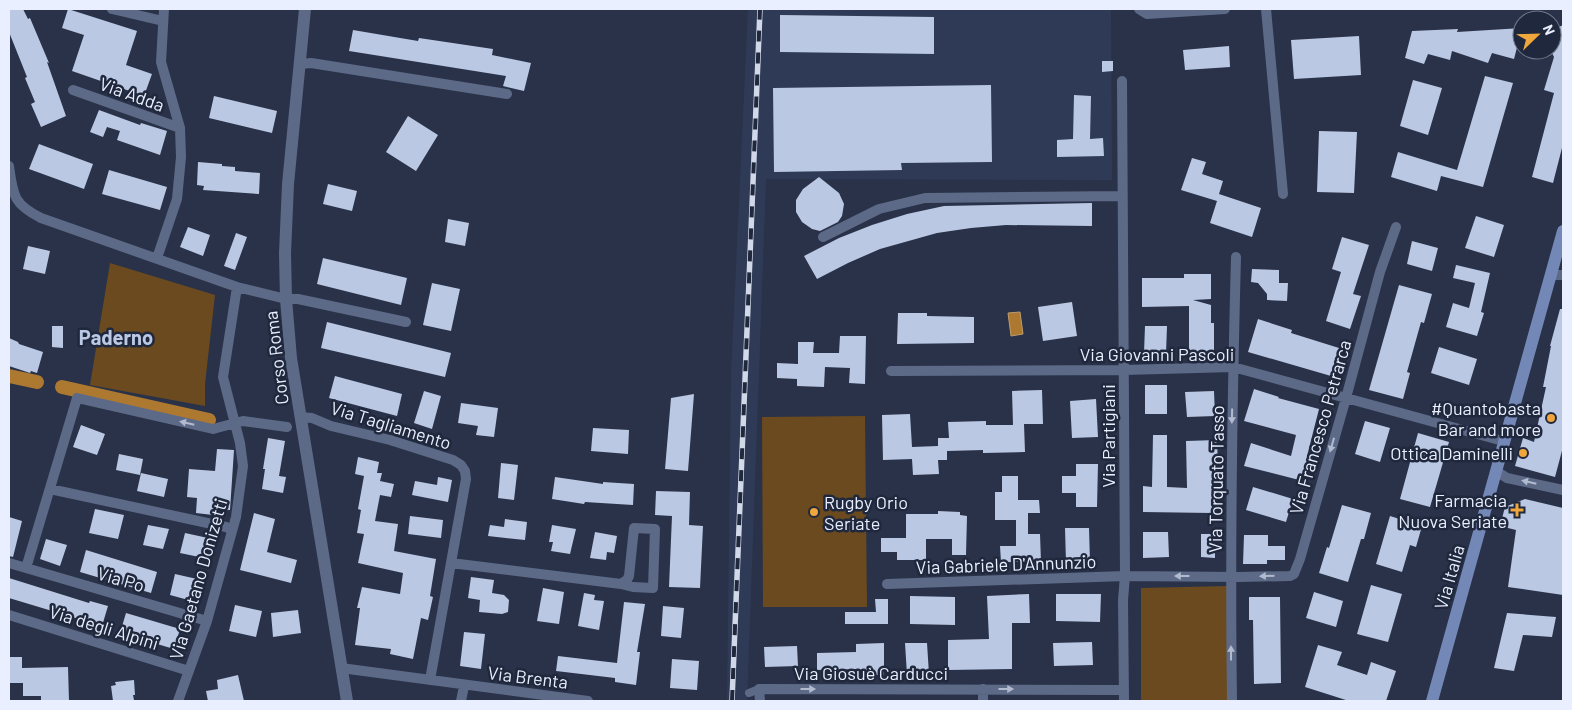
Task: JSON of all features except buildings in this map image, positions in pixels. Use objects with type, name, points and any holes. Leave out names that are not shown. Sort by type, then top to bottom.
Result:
[{"type":"main road","name":"Via Italia","points":[[1432,701],[1504,441],[1557,275],[1563,231]]},
{"type":"street","points":[[112,9],[163,21]]},
{"type":"street","name":"Via Adda","points":[[157,258],[177,200],[182,158],[180,128],[161,62],[164,9]]},
{"type":"street","name":"Corso Roma","points":[[305,9],[288,184],[285,253],[286,300],[291,358],[346,701]]},
{"type":"street","points":[[1139,9],[1147,14],[1225,9]]},
{"type":"street","points":[[1266,9],[1283,194]]},
{"type":"street","points":[[300,64],[311,63],[507,94]]},
{"type":"street","name":"Via Partigiani","points":[[1122,82],[1124,701]]},
{"type":"street","name":"Via Adda","points":[[73,90],[180,128]]},
{"type":"street","points":[[9,166],[12,198],[26,210],[41,218],[237,287],[286,300],[298,299],[406,322]]},
{"type":"street","points":[[823,237],[879,209],[925,198],[1122,196]]},
{"type":"street","name":"Via Francesco Petrarca","points":[[1231,576],[1290,576],[1296,572],[1380,272],[1396,227]]},
{"type":"street","name":"Via Torquato Tasso","points":[[1232,701],[1231,576],[1236,257]]},
{"type":"street","name":"Via Gaetano Donizetti","points":[[178,701],[207,621],[236,517],[243,466],[240,443],[223,376],[237,287]]},
{"type":"street","name":"Via Giovanni Pascoli","points":[[891,371],[1124,370],[1233,367],[1504,441]]},
{"type":"street","points":[[26,568],[77,398],[213,429],[243,422],[287,426]]},
{"type":"street","name":"Via Tagliamento","points":[[300,417],[312,418],[331,426],[390,440],[453,460],[461,465],[465,471],[466,479],[430,680]]},
{"type":"street","points":[[1496,471],[1507,478],[1563,490]]},
{"type":"street","points":[[50,489],[226,527],[232,530]]},
{"type":"street","points":[[451,563],[653,588],[655,529],[634,528],[629,576],[621,584]]},
{"type":"street","name":"Via Po","points":[[9,563],[207,621]]},
{"type":"street","name":"Via Gabriele D'Annunzio","points":[[887,584],[1125,576],[1231,576]]},
{"type":"street","name":"Via degli Alpini","points":[[9,615],[189,671]]},
{"type":"street","name":"Via Brenta","points":[[341,668],[464,686],[588,701]]},
{"type":"street","name":"Via Brenta","points":[[461,701],[464,686]]},
{"type":"street","points":[[749,693],[760,689],[760,701]]},
{"type":"street","name":"Via Giosuè Carducci","points":[[760,689],[1124,690]]},
{"type":"street","points":[[983,689],[983,701]]},
{"type":"shaded area","points":[[748,9],[1111,9],[1112,180],[766,179],[747,701],[727,701],[731,374]]},
{"type":"shaded area","points":[[110,263],[215,295],[205,384],[205,406],[90,385]]},
{"type":"shaded area","points":[[1020,312],[1023,334],[1011,336],[1008,313]]},
{"type":"shaded area","name":"Rugby Orio Seriate","points":[[865,416],[867,607],[763,607],[762,417]]},
{"type":"shaded area","points":[[1227,586],[1227,701],[1141,701],[1141,588]]},
{"type":"waterway","points":[[9,376],[37,382]]},
{"type":"waterway","points":[[62,387],[209,420]]},
{"type":"railway","points":[[732,701],[760,9]]},
{"type":"place","name":"#Quantobasta Bar and more","points":[[1551,418]]},
{"type":"place","name":"Ottica Daminelli","points":[[1523,453]]},
{"type":"place","name":"Farmacia Nuova Seriate","points":[[1517,510]]},
{"type":"place","name":"Rugby Orio Seriate","points":[[814,512]]},
{"type":"district","name":"Paderno","points":[[116,337]]}]
